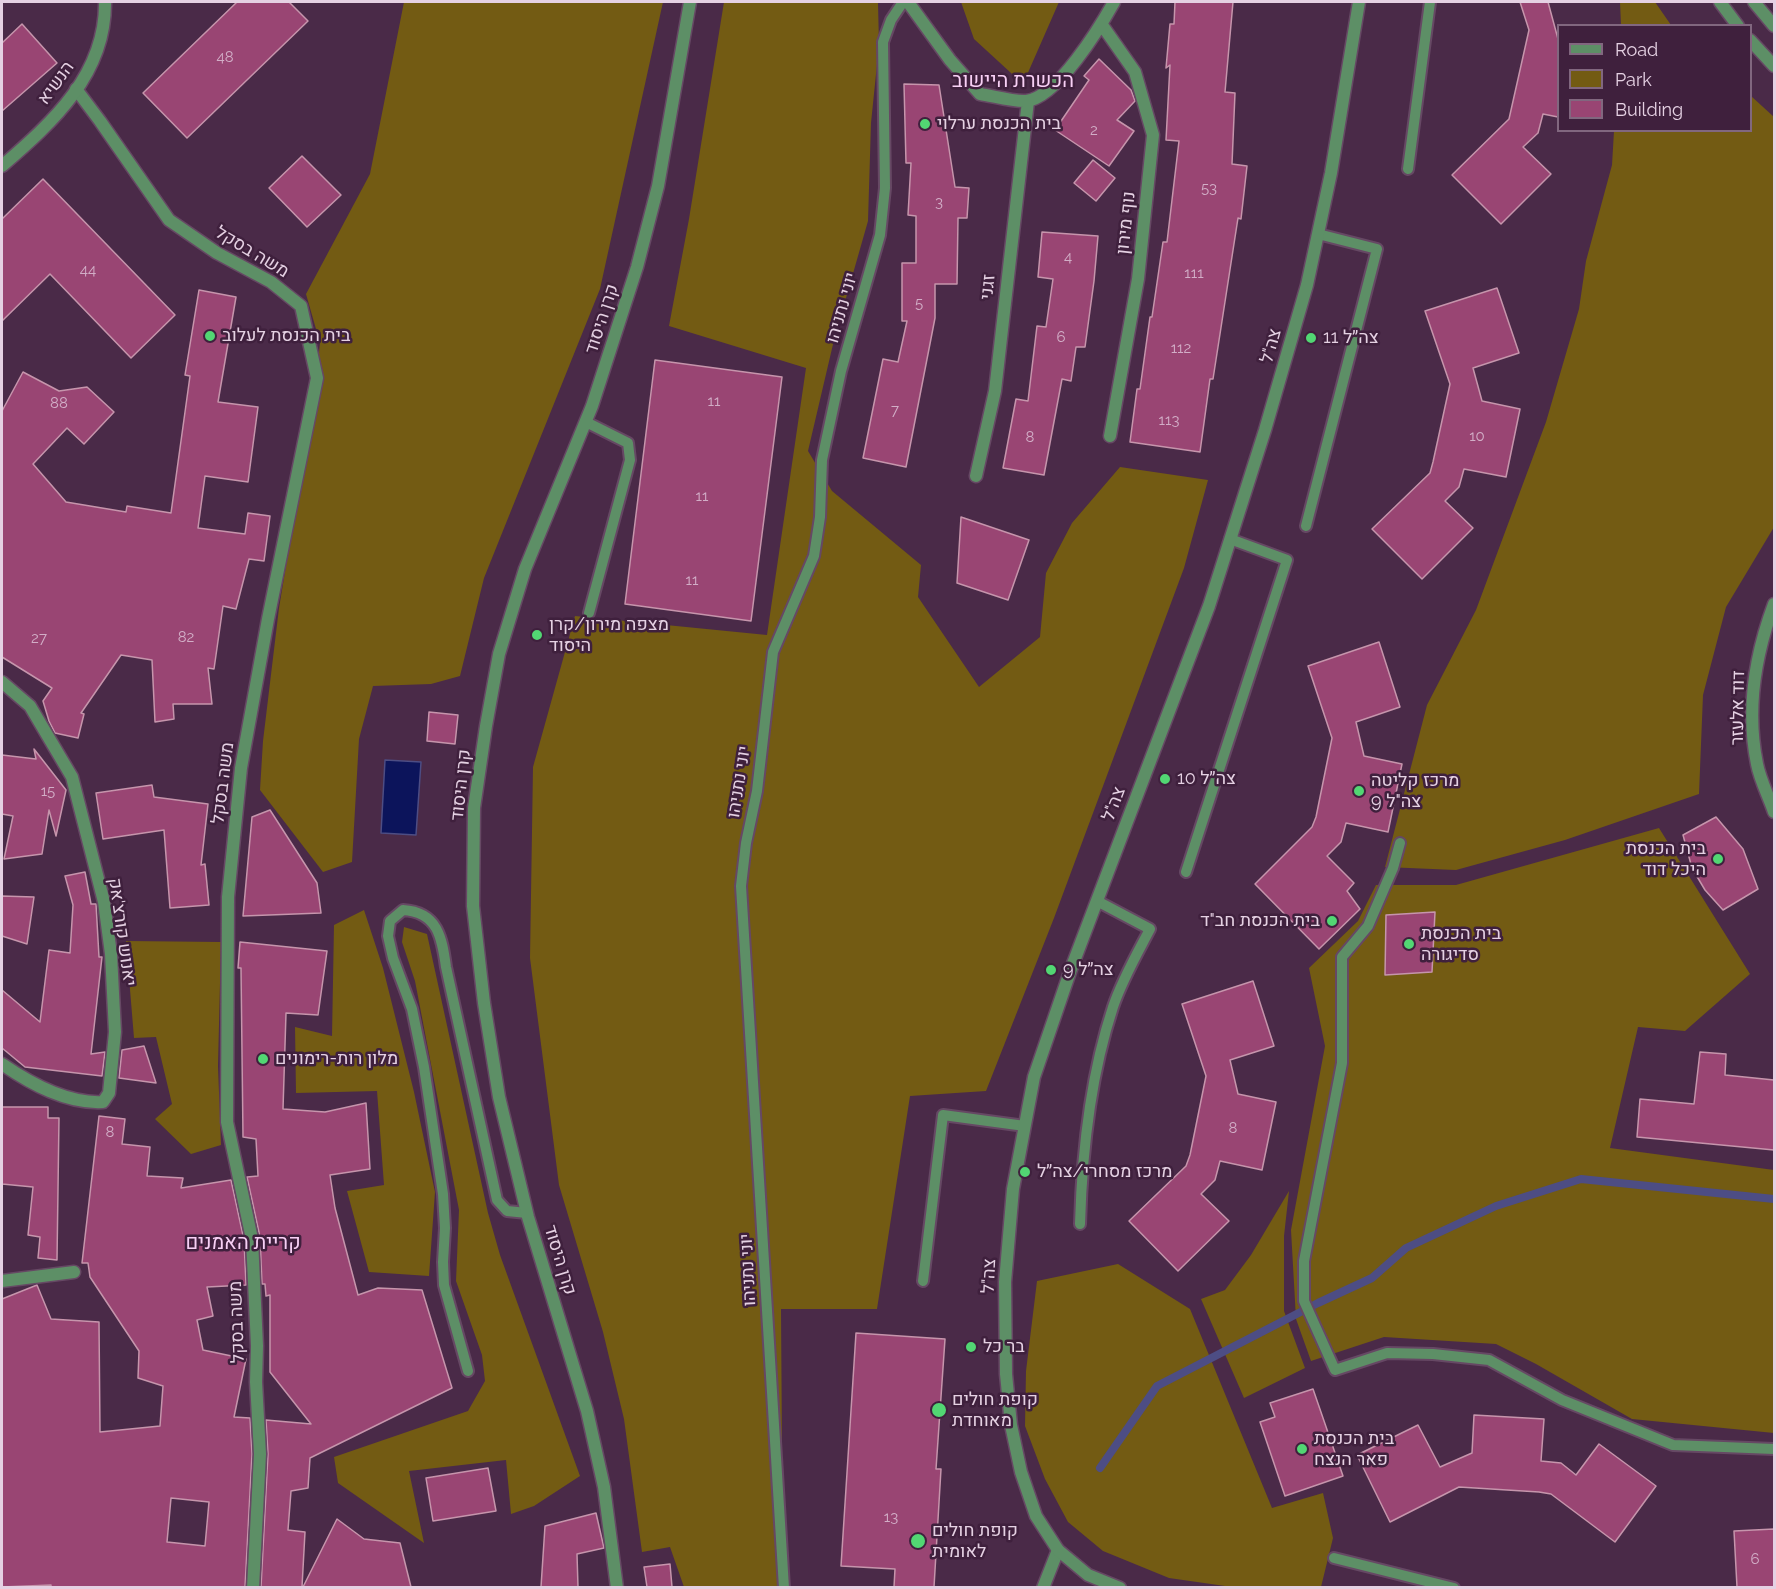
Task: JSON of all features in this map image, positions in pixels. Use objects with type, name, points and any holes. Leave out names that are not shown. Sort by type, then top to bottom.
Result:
[{"type":"street","name":"הנשיא","points":[[2,166],[65,106],[76,89],[93,61],[105,21],[105,2]]},
{"type":"street","name":"קרן היסוד","points":[[618,1587],[604,1487],[587,1411],[527,1212],[499,1097],[484,1003],[473,906],[474,808],[499,654],[525,569],[586,422],[637,267],[658,186],[690,2]]},
{"type":"street","points":[[908,2],[950,60],[980,94],[1028,101],[1053,87],[1073,64],[1102,25],[1114,2]]},
{"type":"street","name":"צה\"ל","points":[[1120,1587],[1088,1575],[1058,1550],[1036,1516],[1021,1472],[1011,1425],[1006,1374],[1005,1282],[1013,1189],[1034,1077],[1096,902],[1209,606],[1308,285],[1331,173],[1359,2]]},
{"type":"street","points":[[1720,2],[1736,24]]},
{"type":"street","points":[[1754,2],[1774,26]]},
{"type":"street","name":"נוף מירון","points":[[1102,25],[1135,72],[1153,135],[1138,279],[1110,436]]},
{"type":"street","points":[[1752,42],[1774,66]]},
{"type":"street","name":"משה בסקל","points":[[76,89],[169,220],[217,253],[271,282],[301,306],[316,378],[241,768],[228,897],[227,1122],[252,1239],[257,1346],[256,1382],[260,1454],[253,1587]]},
{"type":"street","name":"זגני","points":[[976,476],[995,391],[1028,101]]},
{"type":"street","name":"דוד אלעזר","points":[[1774,604],[1753,677],[1753,723],[1757,765],[1774,812]]},
{"type":"street","name":"יאנוש קורצ'אק","points":[[2,682],[30,706],[72,777],[104,902],[111,954],[116,1032],[109,1093],[103,1102],[88,1103],[36,1086],[2,1064]]},
{"type":"street","points":[[2,1281],[74,1272]]},
{"type":"street","points":[[1043,1587],[1058,1550]]},
{"type":"lane","name":"יוני נתניהו","points":[[784,1587],[741,886],[746,843],[757,791],[773,652],[814,556],[820,517],[822,460],[843,361],[880,235],[885,188],[883,42],[891,20],[903,2]]},
{"type":"lane","points":[[1408,169],[1430,2]]},
{"type":"lane","points":[[1306,526],[1377,249],[1318,234]]},
{"type":"lane","points":[[586,422],[628,443],[630,460],[589,613]]},
{"type":"lane","points":[[1186,872],[1287,560],[1230,539]]},
{"type":"lane","points":[[1400,843],[1393,868],[1368,926],[1342,957],[1342,1063],[1304,1260],[1304,1301],[1335,1370],[1387,1353],[1433,1354],[1489,1360],[1562,1400],[1673,1444],[1774,1449]]},
{"type":"lane","points":[[1080,1224],[1087,1125],[1097,1067],[1113,1006],[1150,928],[1096,902]]},
{"type":"lane","points":[[468,1371],[444,1285],[443,1194],[424,1067],[412,1009],[393,958],[388,936],[390,921],[403,910],[416,911],[431,920],[443,940],[446,967],[497,1200],[507,1211],[527,1212]]},
{"type":"lane","points":[[923,1281],[943,1115],[1025,1126]]},
{"type":"lane","points":[[1334,1558],[1454,1587]]},
{"type":"green space","points":[[404,2],[663,2],[600,289],[484,578],[460,676],[431,684],[373,686],[359,739],[352,862],[323,872],[260,790],[263,741],[279,608],[315,390],[320,343],[306,294],[370,174]]},
{"type":"green space","points":[[724,2],[878,2],[879,45],[871,123],[868,221],[834,340],[808,451],[832,491],[921,565],[918,597],[979,687],[1040,637],[1046,573],[1072,523],[1120,467],[1208,480],[1184,568],[1054,918],[986,1091],[910,1096],[877,1309],[781,1309],[783,1587],[684,1587],[670,1547],[642,1552],[624,1419],[603,1332],[559,1185],[530,958],[533,767],[575,616],[767,635],[806,368],[669,326],[689,219]]},
{"type":"green space","points":[[961,2],[1059,2],[1023,84],[974,39]]},
{"type":"green space","points":[[1620,2],[1655,2],[1670,24],[1621,24]]},
{"type":"green space","points":[[1752,97],[1774,117],[1774,527],[1726,607],[1703,695],[1699,794],[1565,840],[1456,870],[1385,867],[1427,705],[1476,610],[1546,422],[1579,309],[1586,261],[1612,165],[1614,132],[1752,132]]},
{"type":"green space","points":[[1659,828],[1750,974],[1685,1031],[1638,1027],[1610,1148],[1774,1170],[1774,1433],[1632,1419],[1536,1364],[1496,1344],[1384,1337],[1311,1361],[1296,1319],[1291,1230],[1325,1046],[1309,968],[1358,921],[1376,885],[1456,885]]},
{"type":"green space","points":[[364,910],[383,968],[414,1092],[435,1192],[429,1276],[369,1272],[347,1191],[384,1185],[377,1091],[296,1093],[295,1027],[332,1036],[334,925]]},
{"type":"green space","points":[[404,927],[427,934],[488,1213],[500,1255],[580,1476],[534,1506],[511,1514],[506,1460],[409,1471],[424,1543],[338,1483],[334,1457],[468,1411],[485,1381],[482,1355],[456,1281],[459,1210],[415,981],[402,942]]},
{"type":"green space","points":[[126,941],[221,942],[218,1066],[221,1145],[191,1154],[155,1119],[172,1104],[156,1037],[134,1038]]},
{"type":"green space","points":[[1289,1191],[1284,1236],[1284,1311],[1305,1368],[1244,1398],[1201,1299],[1225,1290],[1251,1255]]},
{"type":"green space","points":[[1118,1264],[1190,1309],[1272,1508],[1323,1493],[1333,1538],[1321,1587],[1239,1588],[1169,1578],[1103,1551],[1068,1522],[1045,1479],[1025,1426],[1026,1371],[1037,1281]]},
{"type":"shaded area","points":[[385,760],[421,762],[416,835],[381,833]]},
{"type":"building","points":[[237,2],[289,2],[308,21],[187,138],[143,93]]},
{"type":"building","points":[[1175,2],[1233,2],[1225,92],[1235,93],[1232,164],[1247,166],[1241,219],[1238,218],[1213,379],[1210,379],[1200,452],[1130,442],[1163,242],[1167,242],[1179,141],[1166,140],[1170,65],[1166,68],[1170,24],[1174,24]]},
{"type":"building","points":[[1520,2],[1548,2],[1557,35],[1557,117],[1543,114],[1538,133],[1523,147],[1551,174],[1501,224],[1452,175],[1509,119],[1529,30]]},
{"type":"building","points":[[22,24],[57,63],[2,111],[2,43]]},
{"type":"building","points":[[1099,59],[1131,90],[1135,101],[1117,120],[1134,131],[1109,166],[1055,130],[1089,80],[1084,76]]},
{"type":"building","points":[[904,84],[939,85],[955,187],[969,188],[967,218],[958,218],[957,284],[935,284],[935,318],[906,467],[863,458],[883,359],[898,362],[907,321],[902,321],[902,263],[916,263],[916,216],[908,215],[911,163],[906,163]]},
{"type":"building","points":[[302,156],[341,195],[307,227],[269,188]]},
{"type":"building","points":[[1093,160],[1115,178],[1096,201],[1074,183]]},
{"type":"building","points":[[43,179],[175,315],[131,358],[50,274],[2,321],[2,219]]},
{"type":"building","points":[[1042,232],[1098,236],[1085,347],[1076,347],[1071,381],[1062,379],[1044,475],[1003,468],[1016,399],[1028,401],[1037,326],[1046,327],[1053,279],[1038,277]]},
{"type":"building","points":[[1497,288],[1519,353],[1473,368],[1482,401],[1520,409],[1506,477],[1464,469],[1459,487],[1445,501],[1473,528],[1422,579],[1372,529],[1430,473],[1433,462],[1450,384],[1425,311]]},
{"type":"building","points":[[199,290],[236,297],[218,402],[258,407],[248,482],[205,476],[198,528],[245,534],[248,513],[270,516],[264,561],[249,559],[236,609],[223,606],[214,669],[208,668],[212,704],[173,704],[174,719],[155,722],[152,660],[121,655],[81,713],[84,714],[78,738],[55,733],[43,701],[52,688],[2,657],[2,411],[23,372],[59,391],[87,387],[114,412],[84,444],[67,428],[33,464],[66,502],[126,512],[127,506],[171,513],[190,376],[185,375]]},
{"type":"building","points":[[655,360],[782,377],[751,621],[625,604]]},
{"type":"building","points":[[961,517],[1029,540],[1008,600],[957,583]]},
{"type":"building","name":"מרכז קליטה צה\"ל 9","points":[[1379,642],[1400,707],[1356,722],[1364,756],[1402,764],[1388,832],[1346,823],[1341,842],[1327,856],[1354,883],[1347,891],[1360,909],[1319,949],[1255,884],[1312,827],[1316,817],[1332,738],[1308,666]]},
{"type":"building","points":[[429,712],[458,715],[455,744],[427,741]]},
{"type":"building","points":[[34,749],[66,790],[56,836],[49,810],[42,854],[4,859],[13,816],[2,814],[2,755],[36,759]]},
{"type":"building","points":[[152,785],[154,797],[208,804],[201,865],[205,864],[209,905],[170,908],[164,830],[103,839],[96,793]]},
{"type":"building","points":[[270,810],[317,883],[321,913],[243,916],[252,817]]},
{"type":"building","name":"בית הכנסת היכל דוד","points":[[1716,817],[1743,849],[1758,889],[1723,910],[1705,890],[1692,868],[1683,835]]},
{"type":"building","points":[[85,872],[91,904],[96,904],[99,957],[102,957],[91,1054],[105,1052],[102,1076],[25,1067],[2,1048],[2,990],[40,1022],[49,950],[70,953],[73,905],[65,876]]},
{"type":"building","points":[[2,896],[34,897],[27,944],[2,936]]},
{"type":"building","name":"בית הכנסת סדיגורה","points":[[1435,912],[1432,972],[1385,975],[1386,915]]},
{"type":"building","points":[[240,942],[327,951],[318,1015],[286,1013],[283,1109],[325,1112],[366,1103],[370,1169],[330,1175],[335,1208],[358,1295],[378,1288],[422,1290],[452,1388],[310,1458],[308,1488],[291,1491],[288,1530],[305,1532],[302,1587],[261,1587],[268,1454],[266,1420],[311,1424],[270,1372],[270,1295],[266,1296],[265,1284],[262,1284],[260,1237],[247,1177],[258,1176],[256,1139],[243,1137],[241,968],[238,968]]},
{"type":"building","points":[[1253,981],[1274,1046],[1230,1060],[1238,1094],[1276,1102],[1262,1170],[1220,1161],[1215,1180],[1201,1194],[1229,1221],[1178,1271],[1129,1221],[1186,1166],[1190,1155],[1206,1076],[1182,1004]]},
{"type":"building","points":[[144,1046],[156,1083],[119,1078],[122,1050]]},
{"type":"building","points":[[1700,1052],[1726,1054],[1725,1075],[1774,1080],[1774,1150],[1637,1137],[1640,1099],[1694,1104]]},
{"type":"building","points":[[2,1107],[48,1107],[48,1118],[59,1118],[57,1260],[38,1258],[40,1237],[28,1235],[33,1187],[2,1184]]},
{"type":"building","points":[[99,1116],[125,1119],[122,1144],[150,1147],[147,1176],[183,1178],[181,1188],[231,1180],[244,1240],[246,1285],[207,1287],[213,1316],[197,1320],[203,1350],[246,1359],[234,1417],[250,1418],[252,1454],[245,1587],[51,1587],[51,1585],[2,1587],[2,1299],[37,1285],[51,1319],[99,1322],[100,1432],[160,1426],[163,1386],[138,1378],[139,1351],[90,1277],[88,1263],[82,1263]],"holes":[[[171,1498],[209,1502],[205,1546],[167,1542]]]},
{"type":"building","points":[[856,1333],[945,1339],[936,1469],[941,1469],[934,1587],[894,1587],[895,1569],[841,1566]]},
{"type":"building","name":"בית הכנסת פאר הנצח","points":[[1313,1389],[1343,1476],[1285,1496],[1260,1422],[1275,1417],[1270,1403]]},
{"type":"building","points":[[1474,1415],[1544,1419],[1541,1461],[1561,1463],[1576,1475],[1599,1444],[1656,1486],[1615,1542],[1551,1494],[1539,1492],[1459,1487],[1390,1522],[1357,1455],[1418,1425],[1440,1467],[1472,1453]]},
{"type":"building","points":[[488,1468],[496,1511],[433,1521],[426,1478]]},
{"type":"building","points":[[596,1513],[604,1548],[577,1554],[578,1587],[541,1587],[545,1526]]},
{"type":"building","points":[[337,1519],[364,1539],[400,1543],[411,1587],[303,1587]]},
{"type":"building","points":[[1774,1529],[1774,1587],[1737,1587],[1734,1531]]},
{"type":"building","points":[[670,1564],[672,1587],[647,1587],[644,1567]]},
{"type":"waterway","points":[[1100,1468],[1157,1386],[1318,1303],[1372,1278],[1406,1248],[1496,1206],[1581,1179],[1774,1199]]},
{"type":"place","name":"בית הכנסת ערלוי","points":[[925,124]]},
{"type":"place","name":"בית הכנסת לעלוב","points":[[210,336]]},
{"type":"place","name":"צה״ל 11","points":[[1311,338]]},
{"type":"place","name":"מצפה מירון/קרן היסוד","points":[[537,635]]},
{"type":"place","name":"צה״ל 10","points":[[1165,779]]},
{"type":"place","name":"מרכז קליטה צה\"ל 9","points":[[1359,791]]},
{"type":"place","name":"בית הכנסת היכל דוד","points":[[1718,859]]},
{"type":"place","name":"בית הכנסת חב\"ד","points":[[1332,921]]},
{"type":"place","name":"בית הכנסת סדיגורה","points":[[1409,944]]},
{"type":"place","name":"צה״ל 9","points":[[1051,970]]},
{"type":"place","name":"מלון רות-רימונים","points":[[263,1059]]},
{"type":"place","name":"מרכז מסחרי/צה״ל","points":[[1025,1172]]},
{"type":"place","name":"בר כל","points":[[971,1347]]},
{"type":"place","name":"קופת חולים מאוחדת","points":[[939,1410]]},
{"type":"place","name":"בית הכנסת פאר הנצח","points":[[1302,1449]]},
{"type":"place","name":"קופת חולים לאומית","points":[[918,1541]]},
{"type":"district","name":"הכשרת היישוב","points":[[1013,81]]},
{"type":"district","name":"קריית האמנים","points":[[243,1243]]}]
